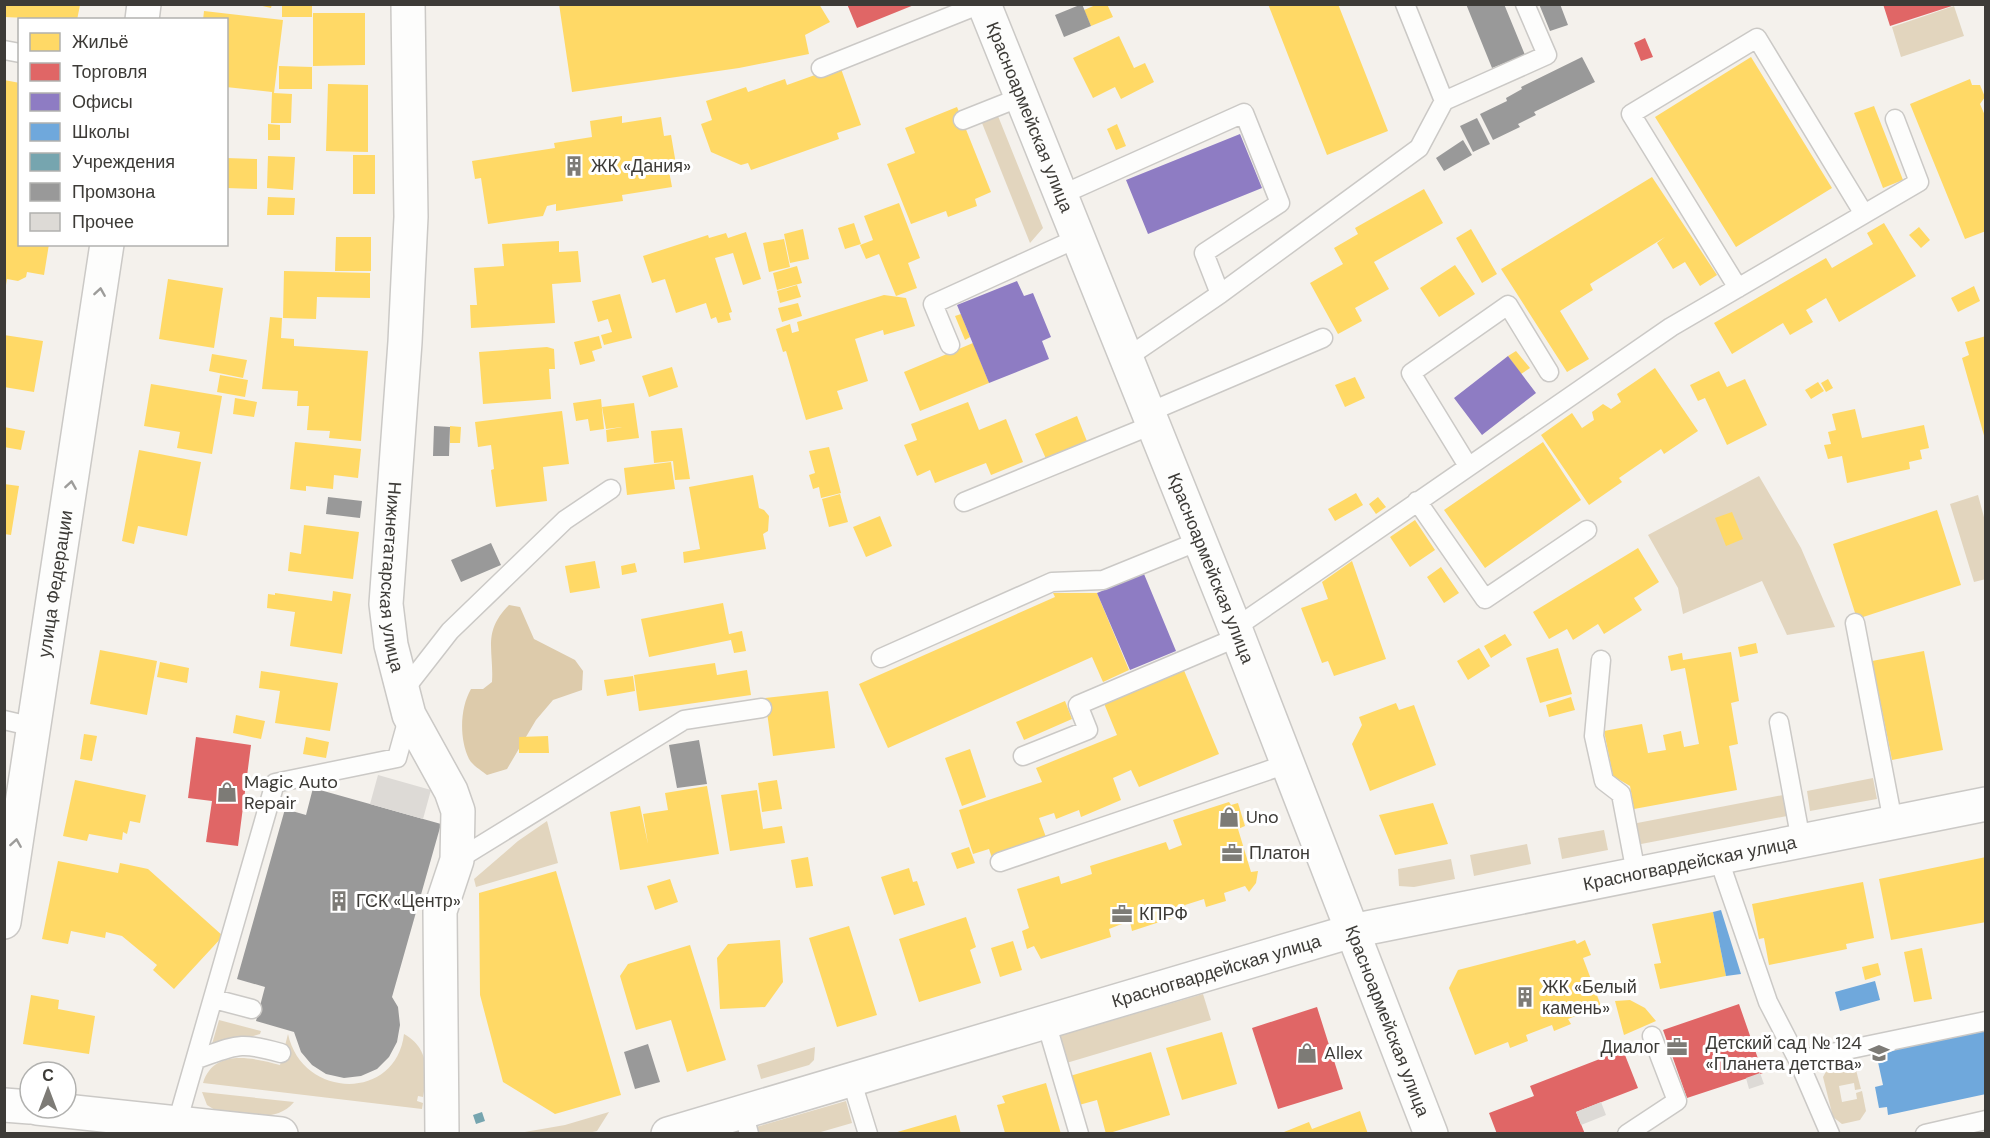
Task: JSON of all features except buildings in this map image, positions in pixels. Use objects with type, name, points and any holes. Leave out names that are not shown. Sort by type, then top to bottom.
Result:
[{"type":"street","name":"Нижнетатарская улица","points":[[408,4],[411,217],[405,342],[386,604],[391,645],[407,702],[451,791],[458,811],[457,860],[440,911],[442,1134]]},
{"type":"street","name":"Красноармейская улица","points":[[983,4],[1236,632],[1431,1134]]},
{"type":"street","name":"улица Федерации","points":[[4,922],[19,723],[107,246]]},
{"type":"street","name":"Красногвардейская улица","points":[[668,1134],[746,1122],[851,1079],[1352,931],[1986,804]]},
{"type":"street","points":[[78,1112],[281,1134]]},
{"type":"lane","points":[[821,68],[983,4]]},
{"type":"lane","points":[[1405,4],[1444,101]]},
{"type":"lane","points":[[1125,359],[1220,294],[1419,148],[1444,101],[1546,55],[1525,4]]},
{"type":"lane","points":[[1738,288],[1631,114],[1758,38],[1864,214]]},
{"type":"lane","points":[[963,120],[1021,97]]},
{"type":"lane","points":[[1061,195],[1244,113],[1280,203],[1204,253],[1220,294]]},
{"type":"lane","points":[[1023,756],[1088,730],[1078,705],[1236,632],[1417,501],[1671,327],[1919,182],[1895,119]]},
{"type":"lane","points":[[950,345],[933,304],[1078,238]]},
{"type":"lane","points":[[1468,466],[1411,373],[1508,305],[1549,372]]},
{"type":"lane","points":[[964,502],[1323,338]]},
{"type":"lane","points":[[177,1123],[275,783],[397,758],[407,702],[450,631],[565,520],[611,489]]},
{"type":"lane","points":[[1417,501],[1485,598],[1587,530]]},
{"type":"lane","points":[[881,658],[1052,582],[1103,580],[1199,541]]},
{"type":"lane","points":[[1856,623],[1893,822]]},
{"type":"lane","points":[[1601,660],[1594,736],[1604,781],[1621,794],[1636,873]]},
{"type":"lane","points":[[457,860],[684,720],[762,708]]},
{"type":"lane","points":[[1779,722],[1801,841]]},
{"type":"lane","points":[[1000,862],[1287,764]]},
{"type":"lane","points":[[1718,857],[1768,1002],[1798,1060],[1830,1134]]},
{"type":"lane","points":[[214,999],[252,1009]]},
{"type":"lane","points":[[1798,1060],[1986,1021]]},
{"type":"lane","points":[[1046,1022],[1079,1134]]},
{"type":"lane","points":[[1627,1134],[1677,1101],[1653,1036]]},
{"type":"lane","points":[[197,1059],[237,1045],[249,1044],[281,1053]]},
{"type":"lane","points":[[851,1079],[868,1134]]},
{"type":"lane","points":[[1925,1134],[1986,1120]]},
{"type":"shaded area","points":[[1954,6],[1964,36],[1901,57],[1892,27]]},
{"type":"shaded area","points":[[996,111],[1043,228],[1030,243],[980,118]]},
{"type":"shaded area","points":[[1759,476],[1801,548],[1835,627],[1787,635],[1762,581],[1683,614],[1678,588],[1648,535]]},
{"type":"shaded area","points":[[1978,495],[1985,521],[1986,579],[1974,582],[1950,504]]},
{"type":"shaded area","points":[[509,605],[520,607],[534,639],[575,660],[583,671],[582,690],[553,700],[536,720],[507,769],[487,775],[469,759],[462,733],[463,714],[471,689],[483,689],[492,682],[492,633],[495,624]]},
{"type":"shaded area","points":[[1873,778],[1877,799],[1810,811],[1807,791]]},
{"type":"shaded area","points":[[1783,795],[1787,816],[1636,845],[1632,824]]},
{"type":"shaded area","points":[[547,821],[558,863],[476,887],[474,879],[518,841]]},
{"type":"shaded area","points":[[1604,830],[1608,850],[1562,859],[1558,838]]},
{"type":"shaded area","points":[[1527,844],[1531,864],[1474,876],[1470,855]]},
{"type":"shaded area","points":[[1451,859],[1455,879],[1414,887],[1399,886],[1398,869]]},
{"type":"shaded area","points":[[1203,994],[1211,1020],[1063,1064],[1055,1037]]},
{"type":"shaded area","points":[[219,1020],[261,1031],[260,1034],[214,1047],[212,1044]]},
{"type":"shaded area","points":[[288,1034],[297,1055],[311,1071],[329,1080],[348,1084],[367,1081],[384,1072],[397,1056],[404,1034],[418,1046],[425,1061],[426,1078],[423,1097],[418,1096],[417,1101],[423,1103],[422,1109],[203,1083],[208,1072],[216,1064],[225,1060],[247,1058],[280,1065]]},
{"type":"shaded area","points":[[815,1047],[814,1060],[809,1065],[761,1079],[757,1065]]},
{"type":"shaded area","points":[[1847,1062],[1856,1070],[1861,1089],[1855,1090],[1854,1083],[1839,1086],[1842,1102],[1857,1099],[1856,1093],[1862,1091],[1866,1111],[1860,1120],[1842,1124],[1833,1117],[1823,1077],[1829,1066]]},
{"type":"shaded area","points":[[202,1092],[294,1102],[277,1113],[247,1115],[215,1110],[207,1105]]},
{"type":"shaded area","points":[[846,1101],[852,1123],[814,1134],[758,1133],[756,1127]]},
{"type":"shaded area","points":[[609,1112],[597,1131],[519,1133],[565,1125]]},
{"type":"place","name":"ЖК «Дания»","points":[[574,166]]},
{"type":"place","name":"Magic Auto Repair","points":[[227,792]]},
{"type":"place","name":"Uno","points":[[1229,817]]},
{"type":"place","name":"Платон","points":[[1232,853]]},
{"type":"place","name":"ГСК «Центр»","points":[[339,901]]},
{"type":"place","name":"КПРФ","points":[[1122,914]]},
{"type":"place","name":"ЖК «Белый камень»","points":[[1525,997]]},
{"type":"place","name":"Диалог","points":[[1677,1047]]},
{"type":"place","name":"Allex","points":[[1307,1053]]},
{"type":"place","name":"Детский сад № 124 «Планета детства»","points":[[1879,1053]]}]
